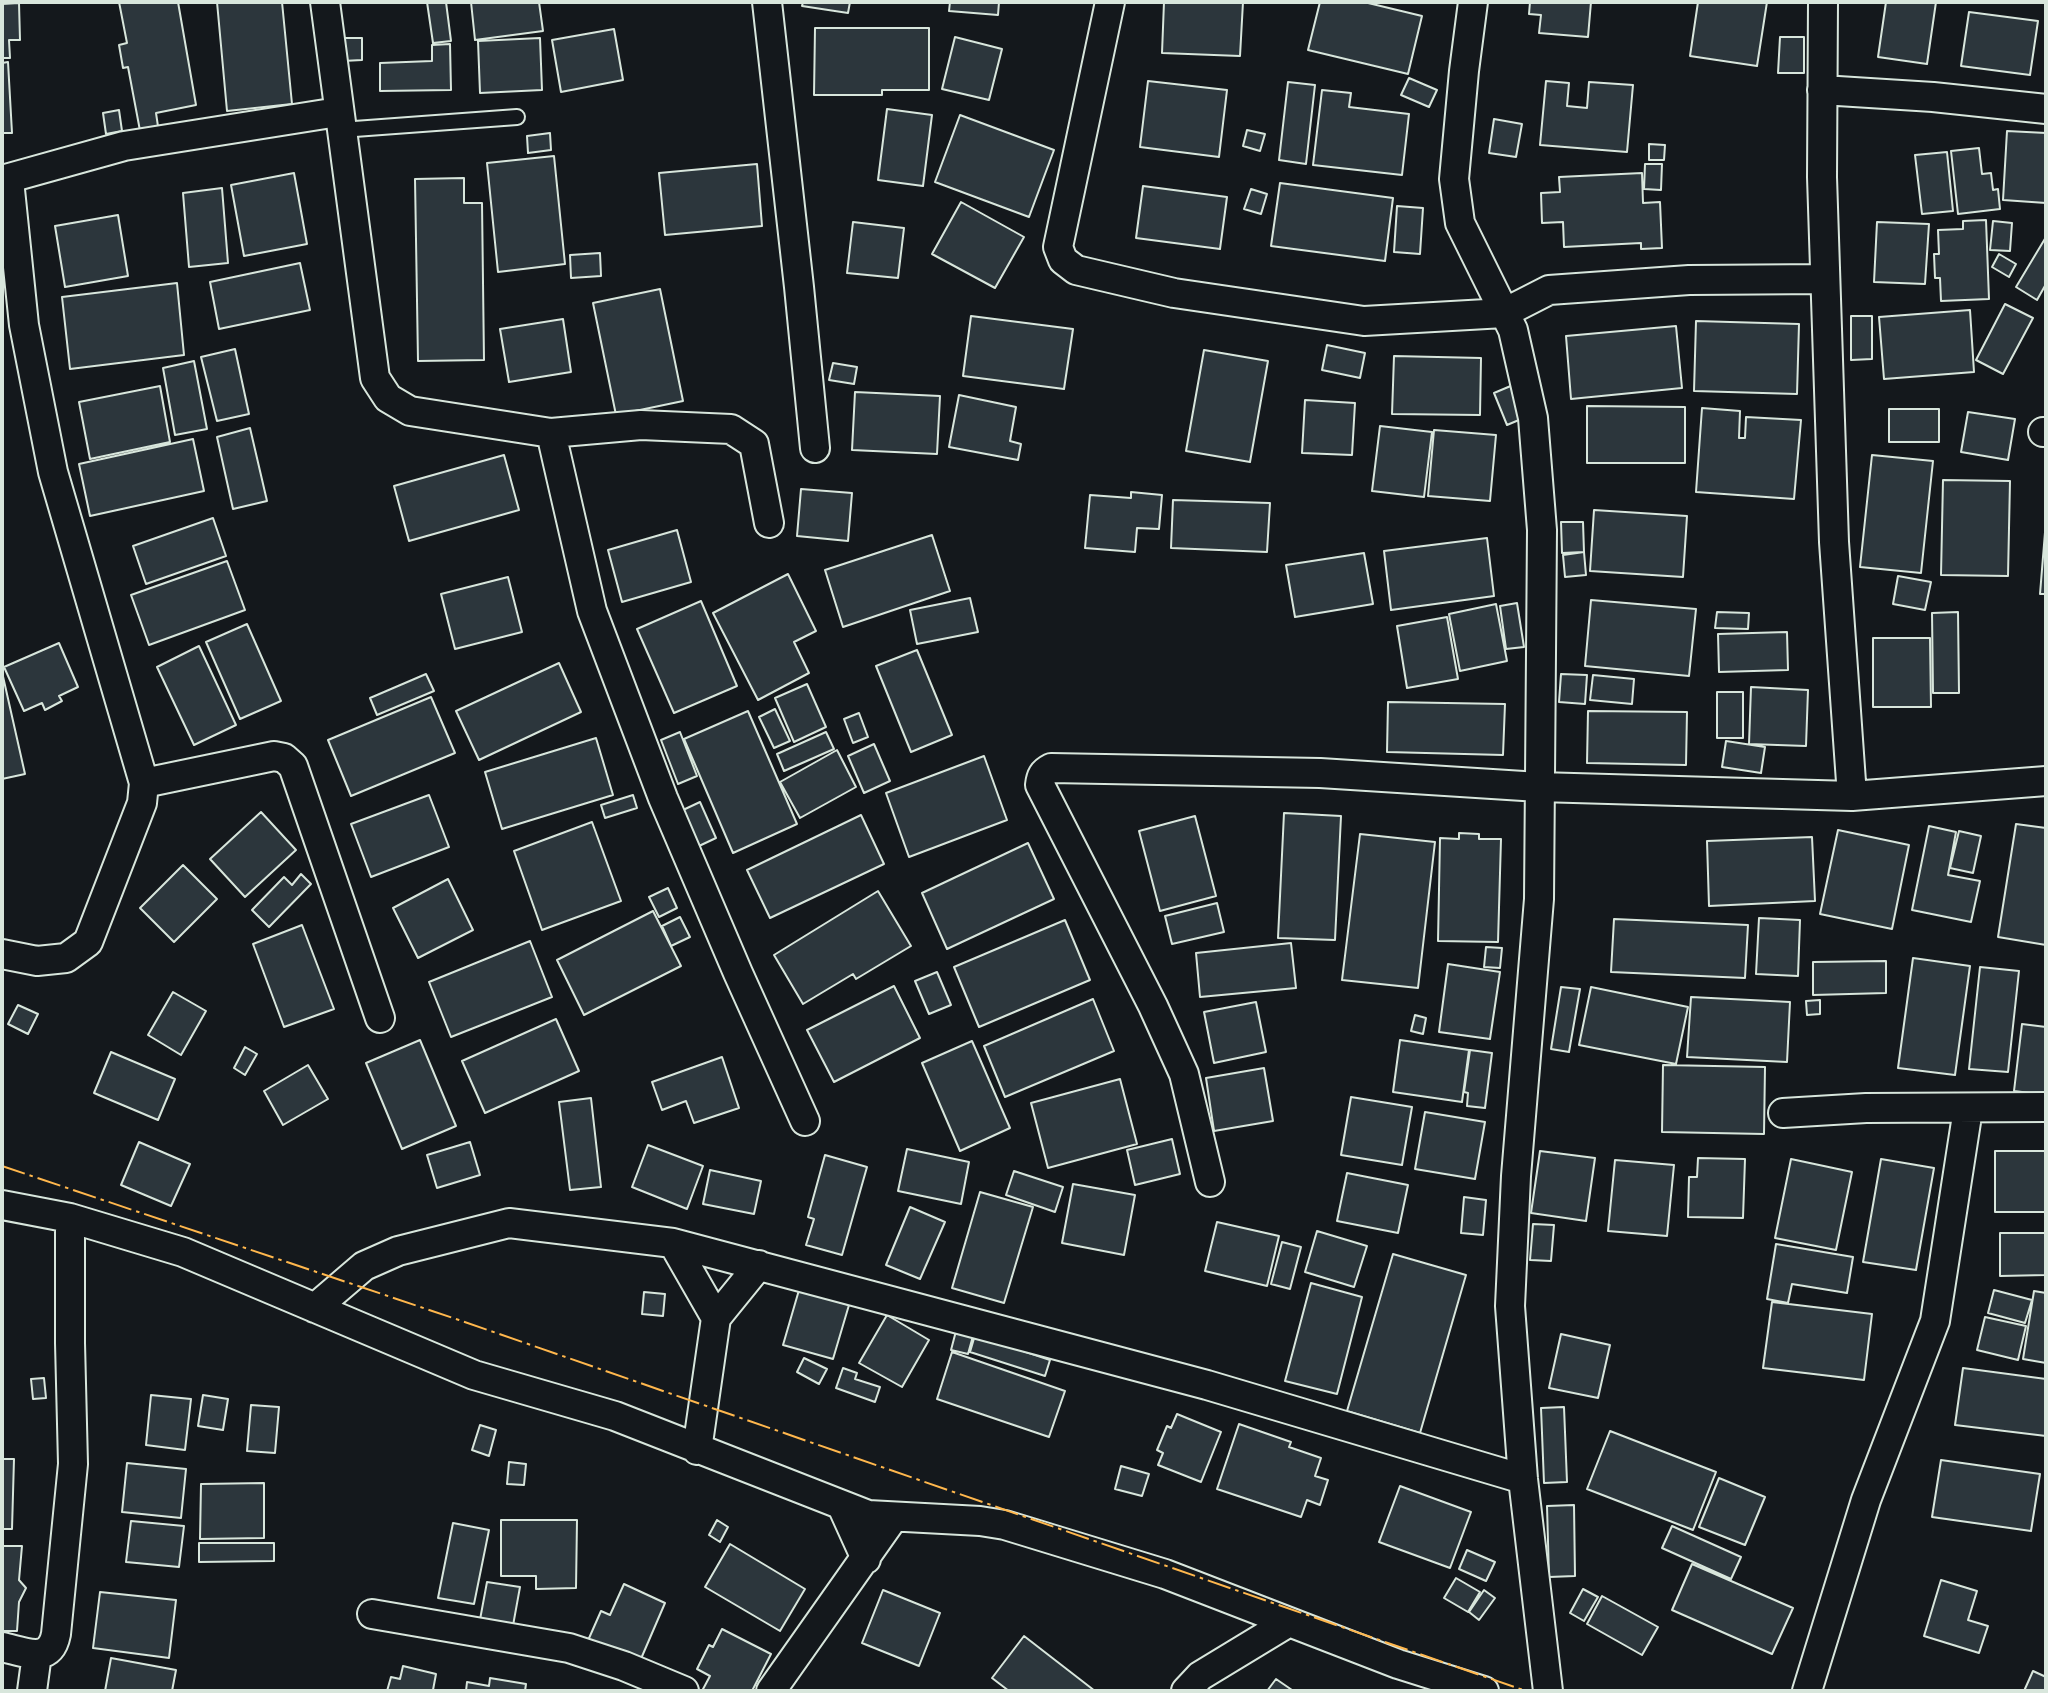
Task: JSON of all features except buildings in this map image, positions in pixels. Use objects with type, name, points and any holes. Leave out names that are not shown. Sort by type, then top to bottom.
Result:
[{"type":"street","points":[[325,2],[375,378],[388,398],[410,411],[551,433],[641,425],[731,429],[754,444],[769,523]]},
{"type":"street","points":[[767,2],[815,449]]},
{"type":"street","points":[[1110,2],[1058,247],[1063,260],[1076,270],[1174,293],[1364,321],[1504,313],[1549,290],[1689,280],[1825,279]]},
{"type":"street","points":[[1473,2],[1454,179],[1460,223],[1513,330],[1533,418],[1542,530],[1539,900],[1516,1175],[1510,1306],[1522,1479],[1548,1691]]},
{"type":"street","points":[[1823,2],[1825,279],[1834,542],[1852,796]]},
{"type":"street","points":[[1822,90],[1933,97],[2046,109]]},
{"type":"street","points":[[2,954],[37,961],[66,958],[88,942],[142,803],[144,783],[54,472],[24,325],[5,180],[124,146],[340,121]]},
{"type":"street","points":[[551,433],[592,611],[663,798],[737,973],[805,1121]]},
{"type":"street","points":[[144,783],[274,756],[284,758],[293,766],[380,1018]]},
{"type":"street","points":[[1210,1182],[1184,1073],[1153,1006],[1040,785],[1042,775],[1051,768],[1306,772],[1539,788],[1852,796],[2046,781]]},
{"type":"street","points":[[1783,1113],[1866,1108],[2046,1107]]},
{"type":"street","points":[[1807,1691],[1866,1500],[1935,1321],[1968,1109]]},
{"type":"street","points":[[2,1205],[70,1218],[183,1252],[474,1375],[615,1416],[868,1516],[980,1521],[1005,1525],[1165,1574],[1398,1664],[1477,1690]]},
{"type":"street","points":[[2,1647],[37,1654],[48,1653],[54,1647],[73,1464],[70,1218]]},
{"type":"street","points":[[315,1308],[364,1266],[398,1251],[509,1223],[673,1244],[1207,1385],[1522,1479]]},
{"type":"street","points":[[673,1244],[716,1318]]},
{"type":"street","points":[[697,1450],[716,1318],[759,1265]]},
{"type":"street","points":[[842,1506],[866,1559]]},
{"type":"street","points":[[771,1691],[893,1518]]},
{"type":"street","points":[[372,1614],[569,1648],[624,1665],[684,1691]]},
{"type":"street","points":[[1186,1691],[1200,1676],[1289,1622]]},
{"type":"street","points":[[32,1691],[37,1654]]},
{"type":"lane","points":[[340,121],[517,117]]},
{"type":"power","points":[[2,1166],[459,1320],[1526,1691]]}]
